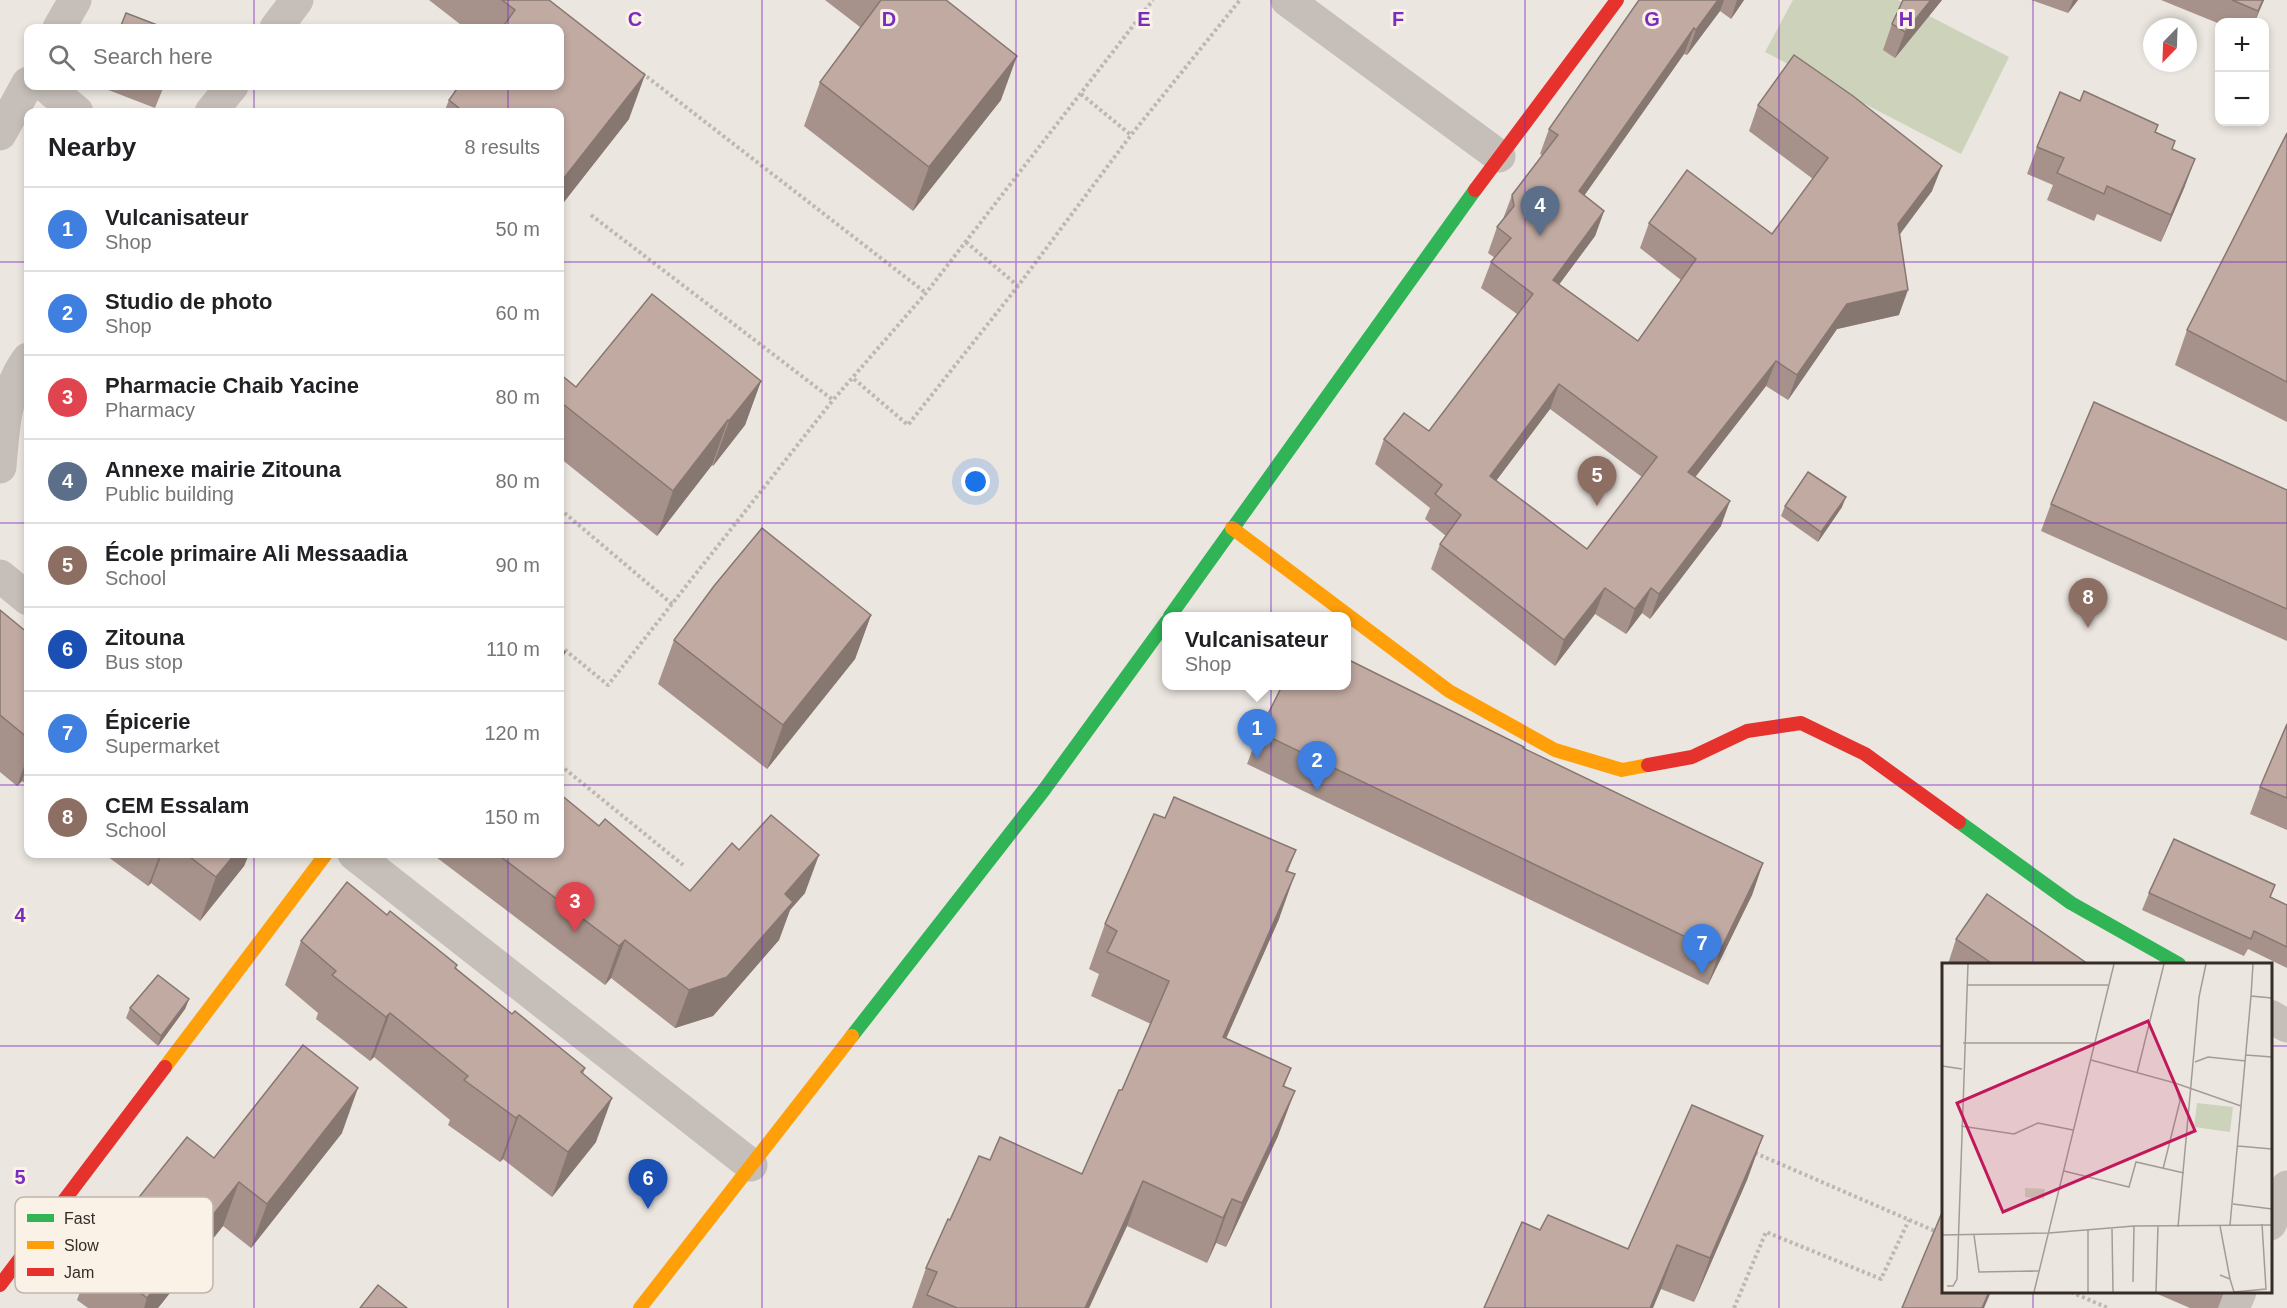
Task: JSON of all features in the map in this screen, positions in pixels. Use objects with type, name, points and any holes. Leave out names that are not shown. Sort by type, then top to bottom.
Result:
[{"type":"street","points":[[61,24],[75,0]]},
{"type":"street","points":[[279,24],[297,0]]},
{"type":"street","points":[[1287,0],[1499,156]]},
{"type":"street","points":[[1173,612],[1499,156],[1617,0]]},
{"type":"street","points":[[0,134],[24,90]]},
{"type":"street","points":[[51,90],[72,108]]},
{"type":"street","points":[[214,108],[229,90]]},
{"type":"street","points":[[0,467],[7,402],[24,364]]},
{"type":"street","points":[[1232,528],[1344,612]]},
{"type":"street","points":[[0,576],[24,596]]},
{"type":"street","points":[[1351,617],[1449,691],[1555,750],[1622,770],[1692,757],[1747,730],[1800,723],[1865,754],[2071,903],[2177,963]]},
{"type":"street","points":[[640,1308],[1044,790],[1162,628]]},
{"type":"street","points":[[67,1197],[323,858]]},
{"type":"street","points":[[359,858],[750,1165]]},
{"type":"street","points":[[2272,1017],[2287,1026]]},
{"type":"street","points":[[2272,1222],[2287,1186]]},
{"type":"street","points":[[0,1285],[15,1265]]},
{"type":"street","points":[[2233,1308],[2240,1293]]},
{"type":"path","points":[[564,649],[608,685],[833,400],[854,379],[927,293],[1153,0]]},
{"type":"path","points":[[854,379],[908,425],[1018,286],[1131,135],[1240,0]]},
{"type":"path","points":[[639,71],[927,293]]},
{"type":"path","points":[[1081,94],[1131,135]]},
{"type":"path","points":[[591,214],[833,400]]},
{"type":"path","points":[[966,242],[1018,286]]},
{"type":"path","points":[[564,513],[672,604]]},
{"type":"path","points":[[564,768],[683,866]]},
{"type":"path","points":[[1749,1150],[1942,1234]]},
{"type":"path","points":[[1734,1308],[1766,1232],[1881,1279],[1909,1220]]},
{"type":"path","points":[[2073,1293],[2108,1308]]},
{"type":"green space","points":[[1793,0],[1898,0],[2009,57],[1961,154],[1765,52]]},
{"type":"building","points":[[502,0],[549,0],[645,75],[564,178],[564,108],[459,108],[449,100],[456,90],[564,90],[564,24],[505,24],[515,10]]},
{"type":"building","points":[[881,0],[946,0],[1017,56],[929,167],[820,82]]},
{"type":"building","points":[[1639,0],[1718,0],[1696,30],[1694,28],[1579,191],[1604,211],[1553,280],[1638,341],[1696,259],[1649,223],[1687,170],[1772,234],[1828,158],[1758,105],[1794,55],[1853,96],[1942,166],[1898,224],[1908,290],[1847,304],[1797,375],[1776,361],[1688,472],[1730,501],[1659,594],[1651,588],[1635,609],[1605,588],[1564,640],[1440,544],[1461,515],[1435,494],[1442,485],[1384,439],[1404,413],[1429,431],[1533,294],[1491,262],[1511,238],[1497,227],[1514,206],[1512,195],[1558,135],[1549,129]],"holes":[[[1559,384],[1657,457],[1587,549],[1490,476]]]},
{"type":"building","points":[[1903,0],[1931,0],[1905,32],[1892,24]]},
{"type":"building","points":[[2232,0],[2263,0],[2258,11]]},
{"type":"building","points":[[126,13],[155,24],[122,24]]},
{"type":"building","points":[[2084,91],[2158,125],[2155,132],[2175,141],[2172,149],[2195,159],[2171,215],[2107,186],[2104,194],[2057,173],[2064,158],[2037,147],[2060,92],[2080,101]]},
{"type":"building","points":[[2287,133],[2287,382],[2187,330]]},
{"type":"building","points":[[652,294],[761,381],[673,491],[564,405],[564,377],[576,387]]},
{"type":"building","points":[[2094,402],[2287,490],[2287,609],[2051,504]]},
{"type":"building","points":[[1808,472],[1846,497],[1821,532],[1785,506]]},
{"type":"building","points":[[762,528],[871,615],[783,725],[674,640],[714,586]]},
{"type":"building","points":[[0,610],[24,630],[24,735],[0,715]]},
{"type":"building","points":[[1351,661],[1523,748],[1763,863],[1719,953],[1259,732],[1280,690],[1351,690]]},
{"type":"building","points":[[2287,724],[2287,798],[2260,787]]},
{"type":"building","points":[[564,797],[599,826],[605,819],[690,891],[732,843],[739,850],[771,815],[819,855],[785,894],[793,902],[727,977],[689,990],[625,940],[619,946],[502,858],[564,858]]},
{"type":"building","points":[[1174,797],[1296,850],[1286,871],[1295,874],[1223,1037],[1291,1068],[1283,1086],[1295,1091],[1242,1203],[1232,1199],[1223,1218],[1143,1181],[1085,1308],[957,1308],[927,1295],[937,1272],[926,1268],[948,1219],[950,1220],[979,1156],[990,1160],[1000,1137],[1082,1174],[1119,1090],[1122,1090],[1169,981],[1107,952],[1117,931],[1105,924],[1154,814],[1165,818]]},
{"type":"building","points":[[2174,839],[2275,885],[2270,897],[2287,905],[2287,947],[2254,931],[2251,939],[2149,893]]},
{"type":"building","points":[[191,858],[232,858],[216,877]]},
{"type":"building","points":[[347,882],[387,915],[390,911],[457,965],[455,968],[512,1014],[515,1011],[585,1068],[581,1072],[612,1098],[568,1152],[519,1115],[516,1118],[464,1080],[468,1076],[390,1013],[386,1017],[332,975],[336,971],[301,941]]},
{"type":"building","points":[[1987,894],[2087,963],[1992,963],[1956,939]]},
{"type":"building","points":[[158,975],[189,999],[161,1036],[130,1008]]},
{"type":"building","points":[[303,1045],[358,1088],[267,1204],[239,1182],[213,1215],[213,1197],[139,1197],[187,1137],[214,1158]]},
{"type":"building","points":[[1692,1105],[1763,1136],[1710,1258],[1677,1245],[1650,1308],[1484,1308],[1522,1222],[1540,1230],[1548,1215],[1628,1249]]},
{"type":"building","points":[[1942,1215],[1942,1293],[1989,1293],[1982,1308],[1902,1308]]},
{"type":"building","points":[[378,1285],[407,1308],[360,1308]]},
{"type":"building","points":[[141,1293],[151,1293],[147,1298]]},
{"type":"traffic: fast","points":[[1173,612],[1475,190]]},
{"type":"traffic: fast","points":[[852,1036],[1044,790],[1162,628]]},
{"type":"traffic: fast","points":[[1959,822],[2071,903],[2177,963]]},
{"type":"traffic: slow","points":[[1232,528],[1344,612]]},
{"type":"traffic: slow","points":[[1351,617],[1449,691],[1555,750],[1622,770],[1648,765]]},
{"type":"traffic: slow","points":[[165,1067],[323,858]]},
{"type":"traffic: slow","points":[[640,1308],[852,1036]]},
{"type":"traffic: jam","points":[[1475,190],[1617,0]]},
{"type":"traffic: jam","points":[[1648,765],[1692,757],[1747,731],[1801,723],[1865,754],[1959,822]]},
{"type":"traffic: jam","points":[[67,1197],[165,1067]]},
{"type":"traffic: jam","points":[[0,1285],[15,1265]]},
{"type":"place","name":"Annexe mairie Zitouna","points":[[1540,236]]},
{"type":"place","name":"École primaire Ali Messaadia","points":[[1597,506]]},
{"type":"place","name":"CEM Essalam","points":[[2088,628]]},
{"type":"place","name":"Vulcanisateur","points":[[1257,759]]},
{"type":"place","name":"Studio de photo","points":[[1317,791]]},
{"type":"place","name":"Pharmacie Chaib Yacine","points":[[575,932]]},
{"type":"place","name":"Épicerie","points":[[1702,974]]},
{"type":"place","name":"Zitouna","points":[[648,1209]]}]
